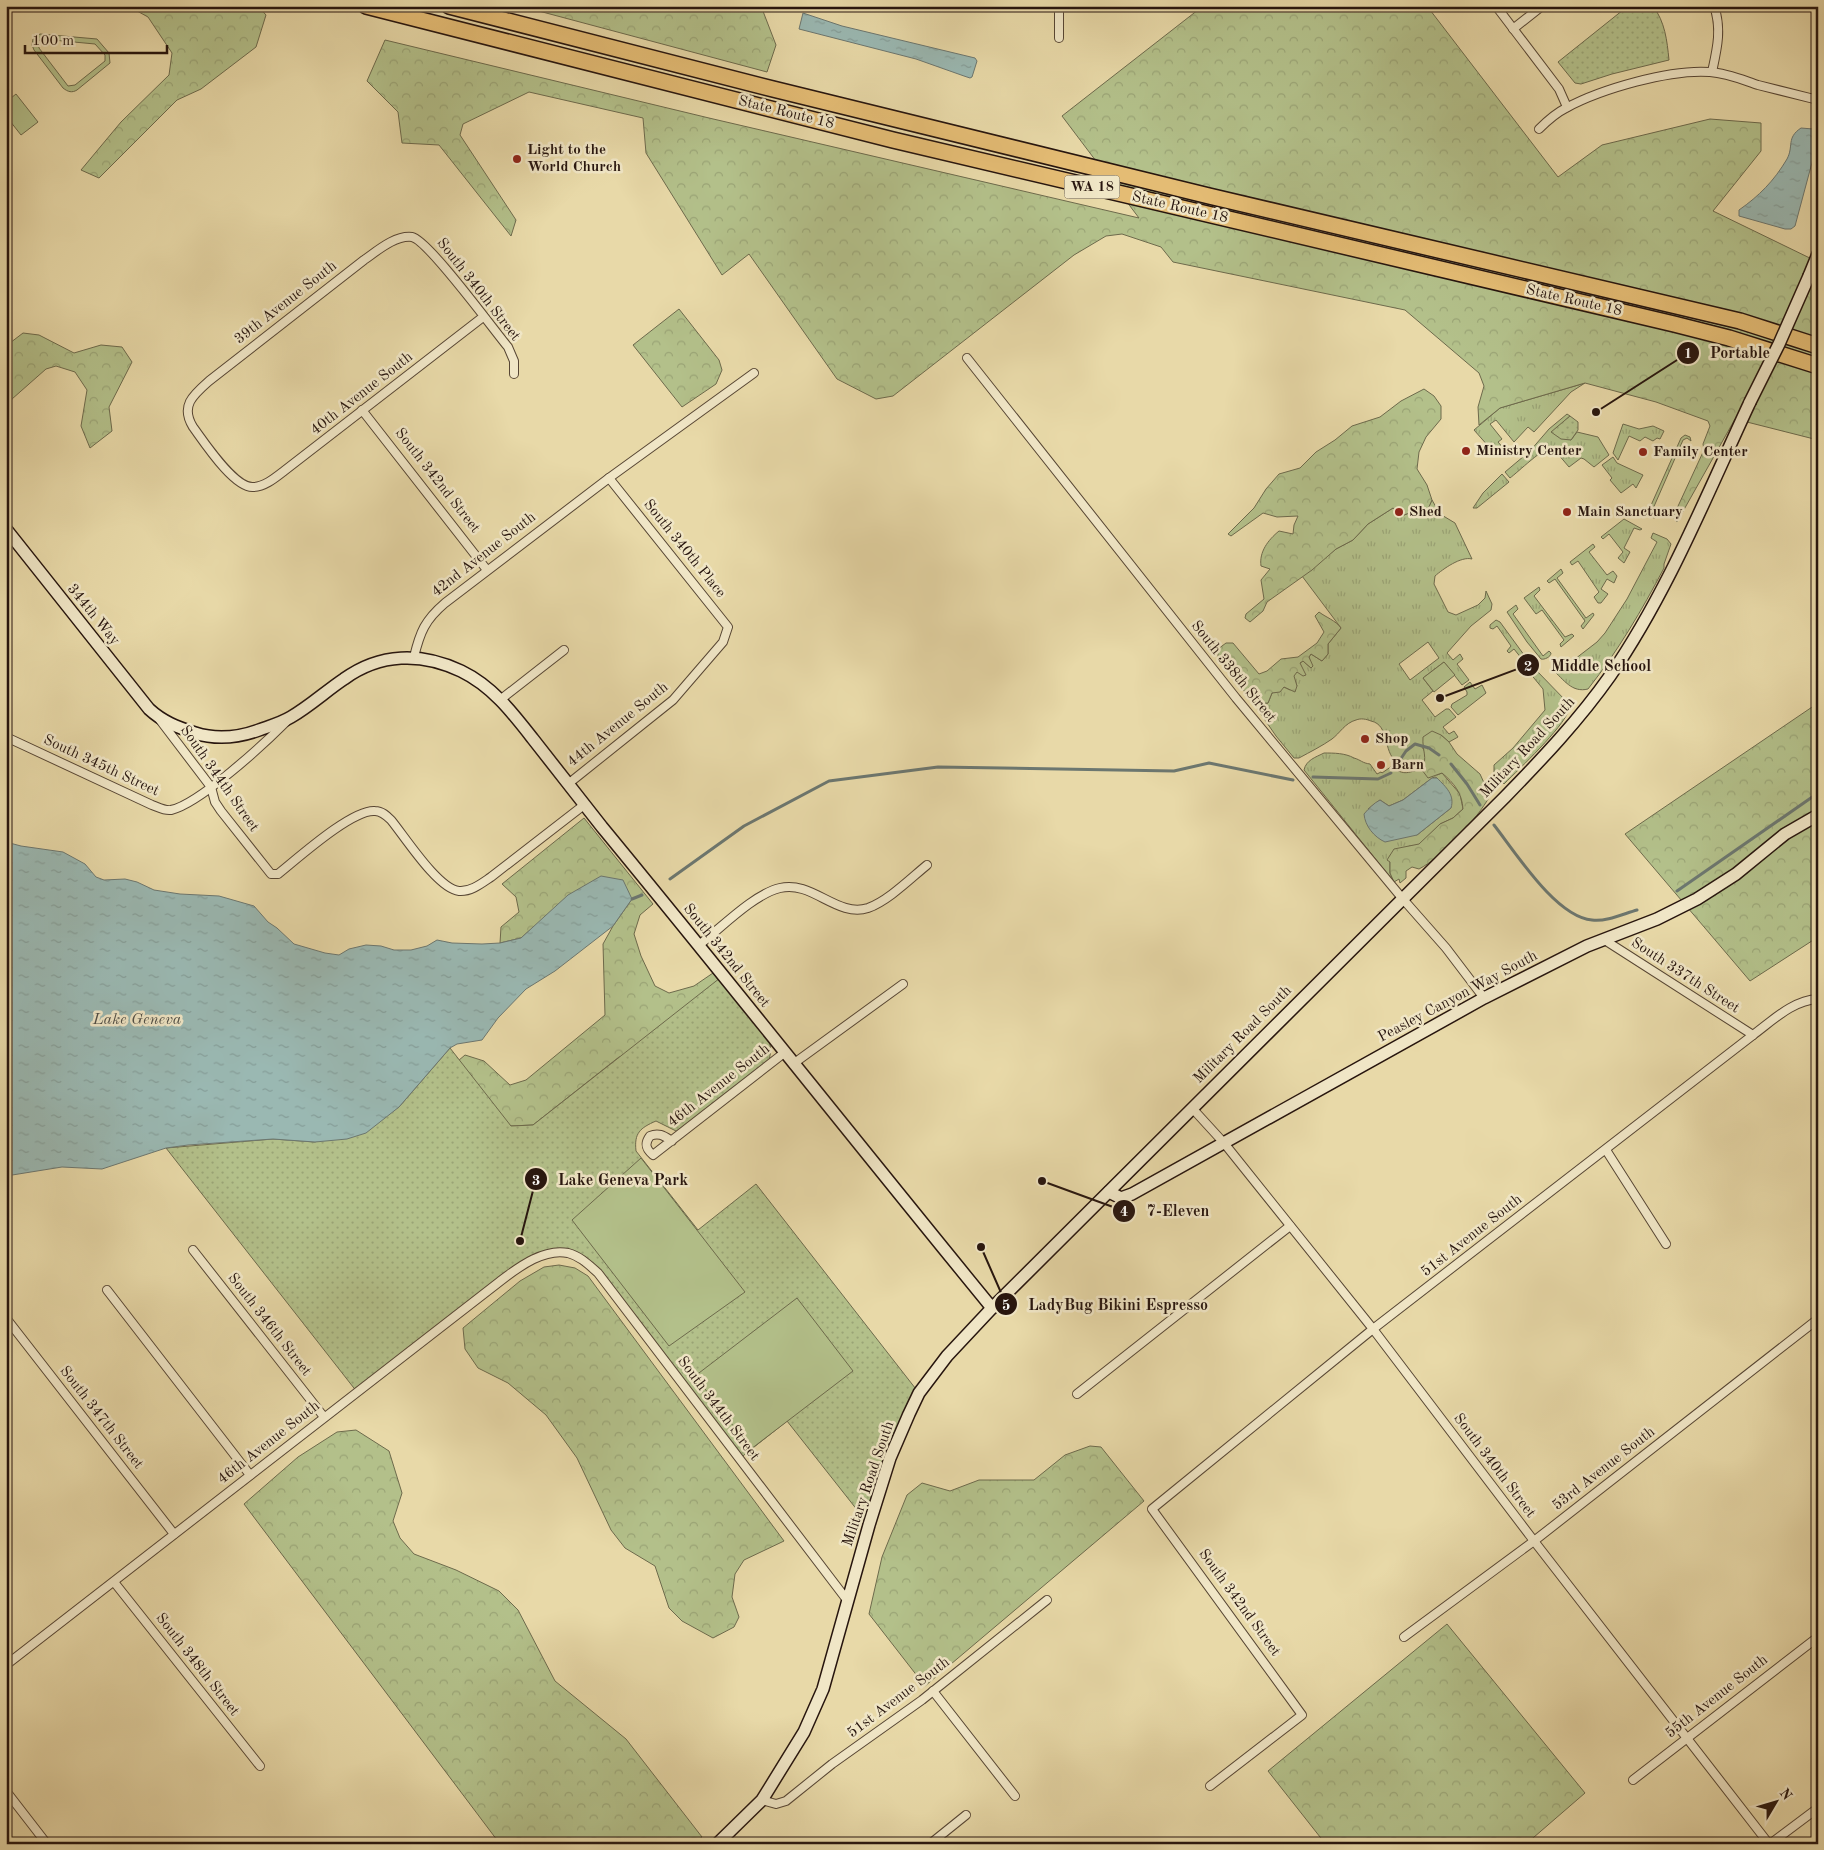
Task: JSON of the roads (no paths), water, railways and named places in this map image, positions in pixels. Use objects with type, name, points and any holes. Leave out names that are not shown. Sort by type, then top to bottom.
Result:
[{"type":"highway","name":"State Route 18","points":[[366,6],[893,140],[1674,324],[1757,346],[1818,366]]},
{"type":"highway","name":"State Route 18","points":[[449,6],[773,89],[1209,196],[1740,321],[1818,346]]},
{"type":"street","points":[[1059,6],[1059,38]]},
{"type":"street","points":[[1496,6],[1559,89],[1567,107]]},
{"type":"street","points":[[1513,29],[1542,6]]},
{"type":"street","points":[[1712,72],[1719,33],[1714,6]]},
{"type":"street","points":[[1539,129],[1555,114],[1567,107],[1601,93],[1639,82],[1680,74],[1712,72],[1818,100]]},
{"type":"street","name":"South 340th Street","points":[[406,237],[418,239],[430,250],[483,317],[510,352],[514,361],[514,374]]},
{"type":"street","name":"39th Avenue South","points":[[254,487],[244,486],[236,481],[193,427],[187,412],[191,400],[213,378],[364,260],[385,246],[406,237]]},
{"type":"street","name":"Military Road South","points":[[717,1844],[762,1800],[804,1732],[823,1689],[847,1600],[890,1458],[919,1393],[947,1356],[992,1308],[1565,734],[1610,676],[1638,632],[1678,556],[1779,344],[1818,254]]},
{"type":"street","name":"40th Avenue South","points":[[254,487],[266,483],[284,472],[483,317]]},
{"type":"street","name":"South 338th Street","points":[[967,358],[1236,698],[1402,898],[1446,948],[1484,998]]},
{"type":"street","name":"42nd Avenue South","points":[[414,657],[421,631],[430,617],[445,603],[609,478],[754,373]]},
{"type":"street","name":"South 342nd Street","points":[[362,410],[487,570]]},
{"type":"street","name":"South 340th Place","points":[[609,478],[728,627],[724,640]]},
{"type":"street","name":"344th Way","points":[[6,529],[140,699],[158,717]]},
{"type":"street","name":"44th Avenue South","points":[[568,784],[673,700],[724,640]]},
{"type":"street","points":[[500,700],[564,650]]},
{"type":"street","points":[[211,787],[261,746],[290,718],[361,668],[386,660],[414,657]]},
{"type":"street","name":"South 342nd Street","points":[[414,657],[435,661],[460,670],[482,683],[500,700],[992,1308]]},
{"type":"street","points":[[158,717],[168,723],[199,734],[231,738],[290,718]]},
{"type":"street","name":"South 344th Street","points":[[158,717],[211,787],[215,802],[220,811],[272,874],[278,874],[348,821],[362,813],[376,811],[392,820],[441,882],[461,891],[474,887],[484,881],[584,805]]},
{"type":"street","name":"South 345th Street","points":[[6,737],[160,808],[172,810],[189,802],[211,787]]},
{"type":"street","name":"Peasley Canyon Way South","points":[[1109,1192],[1121,1198],[1126,1197],[1484,998],[1603,939],[1650,922],[1696,899],[1736,874],[1785,834],[1818,815]]},
{"type":"street","points":[[699,945],[754,901],[767,893],[782,888],[807,890],[846,908],[857,910],[868,908],[891,894],[927,865]]},
{"type":"street","name":"South 337th Street","points":[[1603,939],[1753,1035]]},
{"type":"street","name":"46th Avenue South","points":[[793,1064],[903,984]]},
{"type":"street","name":"51st Avenue South","points":[[1152,1509],[1373,1329],[1753,1035],[1795,1005],[1806,1000],[1817,999]]},
{"type":"street","name":"46th Avenue South","points":[[672,1141],[784,1053]]},
{"type":"street","name":"South 340th Street","points":[[1192,1108],[1224,1143],[1373,1329],[1534,1541],[1770,1844]]},
{"type":"street","points":[[1606,1150],[1666,1244]]},
{"type":"street","points":[[1077,1394],[1290,1226]]},
{"type":"street","name":"South 346th Street","points":[[193,1250],[324,1417]]},
{"type":"street","name":"South 344th Street","points":[[556,1253],[567,1253],[580,1258],[598,1273],[847,1600]]},
{"type":"street","name":"46th Avenue South","points":[[6,1666],[514,1271],[542,1256],[556,1253]]},
{"type":"street","points":[[107,1290],[250,1475]]},
{"type":"street","name":"South 347th Street","points":[[6,1318],[174,1534]]},
{"type":"street","name":"53rd Avenue South","points":[[1404,1638],[1534,1541],[1818,1319]]},
{"type":"street","name":"South 342nd Street","points":[[1152,1509],[1302,1715],[1210,1786]]},
{"type":"street","name":"South 348th Street","points":[[114,1582],[260,1766]]},
{"type":"street","name":"51st Avenue South","points":[[762,1800],[776,1804],[786,1801],[832,1764],[933,1691],[1047,1600]]},
{"type":"street","name":"55th Avenue South","points":[[1633,1780],[1818,1637]]},
{"type":"street","points":[[933,1691],[1015,1796]]},
{"type":"street","points":[[6,1791],[47,1844]]},
{"type":"street","points":[[1770,1844],[1818,1808]]},
{"type":"street","points":[[930,1844],[966,1815]]},
{"type":"water","points":[[803,13],[842,26],[975,58],[977,61],[972,77],[970,78],[916,59],[799,29]]},
{"type":"water","points":[[1801,128],[1813,129],[1817,134],[1817,144],[1795,226],[1791,229],[1785,229],[1739,216],[1739,210],[1766,188],[1782,167],[1789,154],[1793,135]]},
{"type":"water","points":[[1432,778],[1437,778],[1451,795],[1451,808],[1417,835],[1385,842],[1374,834],[1366,823],[1364,814],[1370,808],[1380,800],[1389,806],[1403,800]]},
{"type":"water","name":"Lake Geneva","points":[[6,842],[63,852],[85,864],[96,877],[104,880],[125,879],[154,890],[180,894],[219,896],[254,906],[268,922],[294,944],[339,955],[349,949],[366,945],[381,946],[394,950],[411,950],[427,946],[437,940],[452,943],[482,944],[500,943],[521,938],[568,895],[601,876],[623,880],[632,899],[613,926],[555,971],[526,989],[498,1018],[482,1040],[457,1044],[450,1048],[399,1107],[366,1133],[347,1139],[315,1142],[273,1139],[188,1145],[166,1148],[102,1169],[62,1167],[6,1176]]},
{"type":"waterway","points":[[1398,763],[1406,751],[1415,744],[1429,748],[1439,755]]},
{"type":"waterway","points":[[670,879],[744,826],[829,781],[938,767],[1174,771],[1209,763],[1293,780]]},
{"type":"waterway","points":[[1451,764],[1467,784],[1480,805]]},
{"type":"waterway","points":[[1313,777],[1378,779],[1391,773]]},
{"type":"waterway","points":[[1677,891],[1818,793]]},
{"type":"waterway","points":[[1494,825],[1538,882],[1565,908],[1578,916],[1592,920],[1603,920],[1637,910]]},
{"type":"waterway","points":[[632,899],[642,895]]},
{"type":"place","name":"Light to the World Church","points":[[517,159]]},
{"type":"place","name":"Portable","points":[[1596,412]]},
{"type":"place","name":"Ministry Center","points":[[1466,451]]},
{"type":"place","name":"Family Center","points":[[1643,452]]},
{"type":"place","name":"Shed","points":[[1399,512]]},
{"type":"place","name":"Main Sanctuary","points":[[1567,512]]},
{"type":"place","name":"Middle School","points":[[1440,698]]},
{"type":"place","name":"Shop","points":[[1365,739]]},
{"type":"place","name":"Barn","points":[[1381,765]]},
{"type":"place","name":"7-Eleven","points":[[1042,1181]]},
{"type":"place","name":"Lake Geneva Park","points":[[520,1241]]},
{"type":"place","name":"LadyBug Bikini Espresso","points":[[981,1247]]}]
